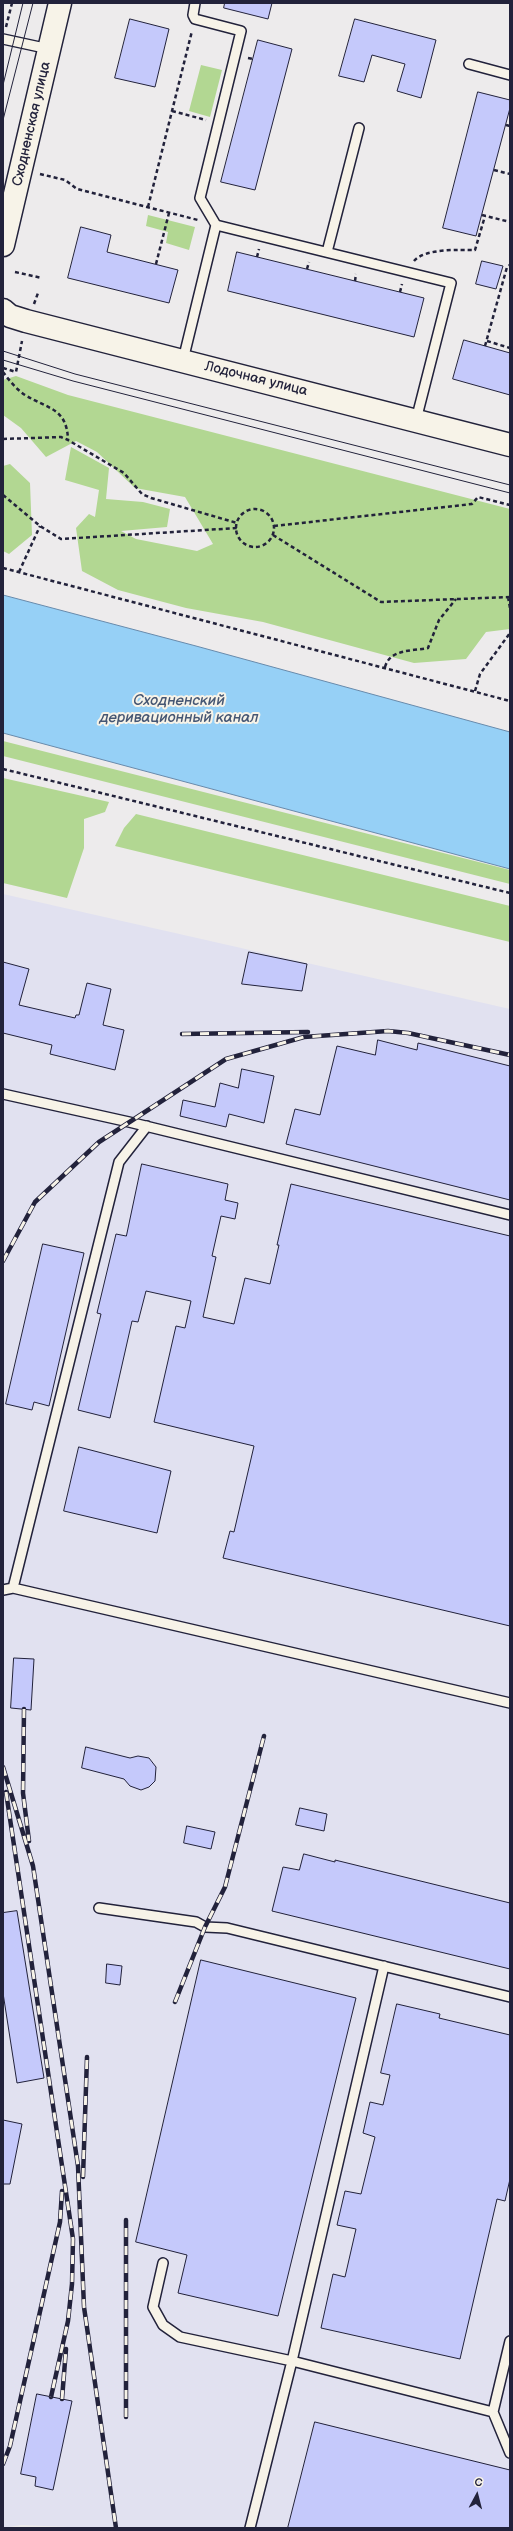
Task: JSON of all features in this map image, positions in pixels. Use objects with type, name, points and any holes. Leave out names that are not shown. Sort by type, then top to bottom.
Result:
[{"type":"street","name":"Сходненская улица","points":[[3,245],[60,3]]},
{"type":"street","name":"Лодочная улица","points":[[3,310],[10,316],[26,322],[183,360],[510,445]]},
{"type":"lane","points":[[183,360],[216,225],[200,198],[241,31],[195,19],[193,14],[195,3]]},
{"type":"lane","points":[[3,39],[50,49]]},
{"type":"lane","points":[[469,64],[510,75]]},
{"type":"lane","points":[[327,252],[359,128]]},
{"type":"lane","points":[[216,225],[451,283],[416,420]]},
{"type":"lane","points":[[3,1094],[147,1126],[510,1215]]},
{"type":"lane","points":[[13,1588],[119,1162],[147,1126]]},
{"type":"lane","points":[[3,1590],[13,1588],[510,1703]]},
{"type":"lane","points":[[99,1908],[196,1922],[205,1927],[227,1928],[510,1997]]},
{"type":"lane","points":[[250,2528],[292,2361],[384,1966]]},
{"type":"lane","points":[[163,2263],[153,2307],[163,2325],[180,2337],[292,2361],[492,2412]]},
{"type":"lane","points":[[510,2341],[492,2412],[510,2454]]},
{"type":"path","points":[[3,39],[12,3]]},
{"type":"path","points":[[148,207],[195,19]]},
{"type":"path","points":[[172,111],[218,123]]},
{"type":"path","points":[[506,124],[510,126]]},
{"type":"path","points":[[494,170],[510,174]]},
{"type":"path","points":[[40,174],[65,180],[77,189],[216,225]]},
{"type":"path","points":[[156,264],[169,213]]},
{"type":"path","points":[[405,272],[419,256],[451,250],[475,250],[484,215],[510,222]]},
{"type":"path","points":[[486,346],[507,266],[510,265]]},
{"type":"path","points":[[15,272],[42,278]]},
{"type":"path","points":[[3,368],[16,372],[23,339]]},
{"type":"path","points":[[487,341],[510,348]]},
{"type":"path","points":[[3,372],[24,394],[58,412],[68,425],[68,440]]},
{"type":"path","points":[[3,439],[61,438],[68,440],[124,473],[142,494],[151,498],[238,523]]},
{"type":"path","points":[[3,495],[40,526],[61,539],[236,528]]},
{"type":"path","points":[[274,526],[472,504],[478,497],[510,505]]},
{"type":"path","points":[[256,510],[268,514],[274,526],[273,535],[264,545],[252,547],[240,540],[236,528],[244,514],[256,510]]},
{"type":"path","points":[[19,572],[40,526]]},
{"type":"path","points":[[273,535],[381,602],[509,597],[510,608]]},
{"type":"path","points":[[3,568],[510,701]]},
{"type":"path","points":[[385,667],[387,658],[394,654],[428,648],[439,620],[457,599]]},
{"type":"path","points":[[475,691],[480,674],[510,633]]},
{"type":"path","points":[[3,769],[510,893]]},
{"type":"shaded area","points":[[3,894],[510,1009],[510,2528],[93,2528],[21,2525],[3,2528]]},
{"type":"green space","points":[[201,65],[222,70],[210,117],[189,111]]},
{"type":"green space","points":[[148,215],[195,227],[189,250],[166,243],[168,232],[146,226]]},
{"type":"green space","points":[[16,376],[68,395],[510,509],[510,629],[486,632],[466,659],[414,663],[263,622],[186,608],[118,590],[82,571],[76,528],[89,514],[95,517],[99,490],[65,480],[71,447],[109,468],[106,499],[143,502],[170,509],[167,527],[121,531],[136,539],[197,551],[213,544],[185,497],[135,488],[97,452],[76,441],[46,457],[21,428],[3,415],[3,380]]},
{"type":"green space","points":[[10,464],[30,483],[32,535],[9,554],[3,551],[3,466]]},
{"type":"green space","points":[[3,741],[510,870],[510,884],[3,756]]},
{"type":"green space","points":[[3,778],[109,802],[105,812],[84,819],[84,848],[67,898],[3,883]]},
{"type":"green space","points":[[136,814],[510,906],[510,942],[115,846],[124,828]]},
{"type":"water","name":"Сходненский деривационный канал","points":[[3,595],[510,732],[510,869],[3,733]]},
{"type":"building","points":[[225,3],[272,3],[268,19],[224,8]]},
{"type":"building","points":[[130,19],[169,29],[155,87],[115,78]]},
{"type":"building","points":[[355,19],[436,40],[421,98],[397,91],[405,64],[372,55],[364,82],[339,76]]},
{"type":"building","points":[[258,40],[292,49],[255,190],[221,182]]},
{"type":"building","points":[[478,92],[510,100],[510,108],[476,236],[443,228]]},
{"type":"building","points":[[81,227],[111,235],[107,252],[178,270],[169,303],[68,278]]},
{"type":"building","points":[[237,252],[424,298],[414,337],[228,291]]},
{"type":"building","points":[[482,261],[503,266],[496,289],[476,284]]},
{"type":"building","points":[[464,340],[510,353],[510,395],[453,379]]},
{"type":"building","points":[[249,952],[307,964],[302,991],[242,984]]},
{"type":"building","points":[[3,962],[29,969],[19,1005],[75,1018],[76,1015],[79,1015],[87,983],[111,989],[103,1025],[124,1030],[115,1070],[50,1054],[52,1045],[3,1033]]},
{"type":"building","points":[[378,1040],[417,1050],[418,1043],[510,1066],[510,1200],[286,1144],[295,1109],[320,1115],[337,1046],[375,1055]]},
{"type":"building","points":[[242,1069],[274,1076],[264,1123],[229,1114],[226,1127],[180,1116],[183,1100],[215,1107],[220,1083],[238,1088]]},
{"type":"building","points":[[142,1164],[228,1184],[225,1200],[238,1203],[235,1219],[221,1216],[212,1256],[216,1257],[203,1317],[234,1324],[245,1278],[270,1284],[291,1184],[510,1236],[510,1626],[223,1558],[230,1531],[234,1532],[254,1446],[154,1422],[176,1326],[185,1328],[191,1301],[146,1291],[138,1322],[132,1321],[110,1418],[78,1410],[101,1314],[97,1313],[116,1234],[126,1236]]},
{"type":"building","points":[[43,1244],[84,1253],[49,1406],[34,1402],[32,1410],[6,1404]]},
{"type":"building","points":[[79,1447],[171,1471],[157,1533],[64,1511]]},
{"type":"building","points":[[14,1658],[34,1659],[31,1710],[11,1708]]},
{"type":"building","points":[[86,1747],[130,1758],[138,1756],[149,1758],[156,1767],[155,1781],[149,1787],[141,1790],[130,1786],[124,1779],[82,1768]]},
{"type":"building","points":[[300,1808],[327,1814],[324,1831],[296,1825]]},
{"type":"building","points":[[187,1826],[215,1832],[211,1849],[184,1843]]},
{"type":"building","points":[[304,1854],[335,1862],[335,1860],[510,1903],[510,1969],[272,1911],[283,1867],[299,1870]]},
{"type":"building","points":[[17,1911],[44,2078],[17,2083],[3,1993],[3,1913]]},
{"type":"building","points":[[201,1960],[356,1998],[278,2316],[178,2293],[187,2255],[136,2242]]},
{"type":"building","points":[[107,1964],[122,1966],[120,1985],[106,1983]]},
{"type":"building","points":[[397,2004],[440,2014],[439,2018],[510,2035],[510,2179],[505,2201],[497,2199],[460,2359],[321,2328],[333,2274],[345,2277],[356,2229],[337,2225],[345,2191],[361,2194],[375,2137],[363,2133],[370,2102],[383,2105],[390,2075],[381,2073]]},
{"type":"building","points":[[3,2120],[22,2124],[10,2184],[3,2184]]},
{"type":"building","points":[[37,2394],[72,2401],[53,2490],[35,2486],[36,2477],[21,2474]]},
{"type":"building","points":[[315,2422],[510,2470],[510,2528],[288,2528]]},
{"type":"tram line","points":[[3,85],[23,3]]},
{"type":"tram line","points":[[3,120],[33,3]]},
{"type":"tram line","points":[[3,351],[75,374],[510,485]]},
{"type":"tram line","points":[[3,360],[73,381],[510,493]]},
{"type":"railway","points":[[3,1261],[35,1202],[99,1142],[226,1059],[304,1037],[388,1031],[408,1033],[510,1055]]},
{"type":"railway","points":[[182,1034],[308,1032]]},
{"type":"railway","points":[[24,1709],[23,1793],[29,1841]]},
{"type":"railway","points":[[175,2002],[205,1927],[225,1887],[264,1736]]},
{"type":"railway","points":[[3,1767],[33,1866],[78,2166],[84,2307],[116,2528]]},
{"type":"railway","points":[[6,1792],[73,2239],[72,2284],[68,2321],[51,2397]]},
{"type":"railway","points":[[83,2177],[87,2057]]},
{"type":"railway","points":[[3,2464],[10,2446],[60,2222],[62,2191]]},
{"type":"railway","points":[[126,2220],[126,2417]]},
{"type":"railway","points":[[62,2399],[66,2349]]}]
